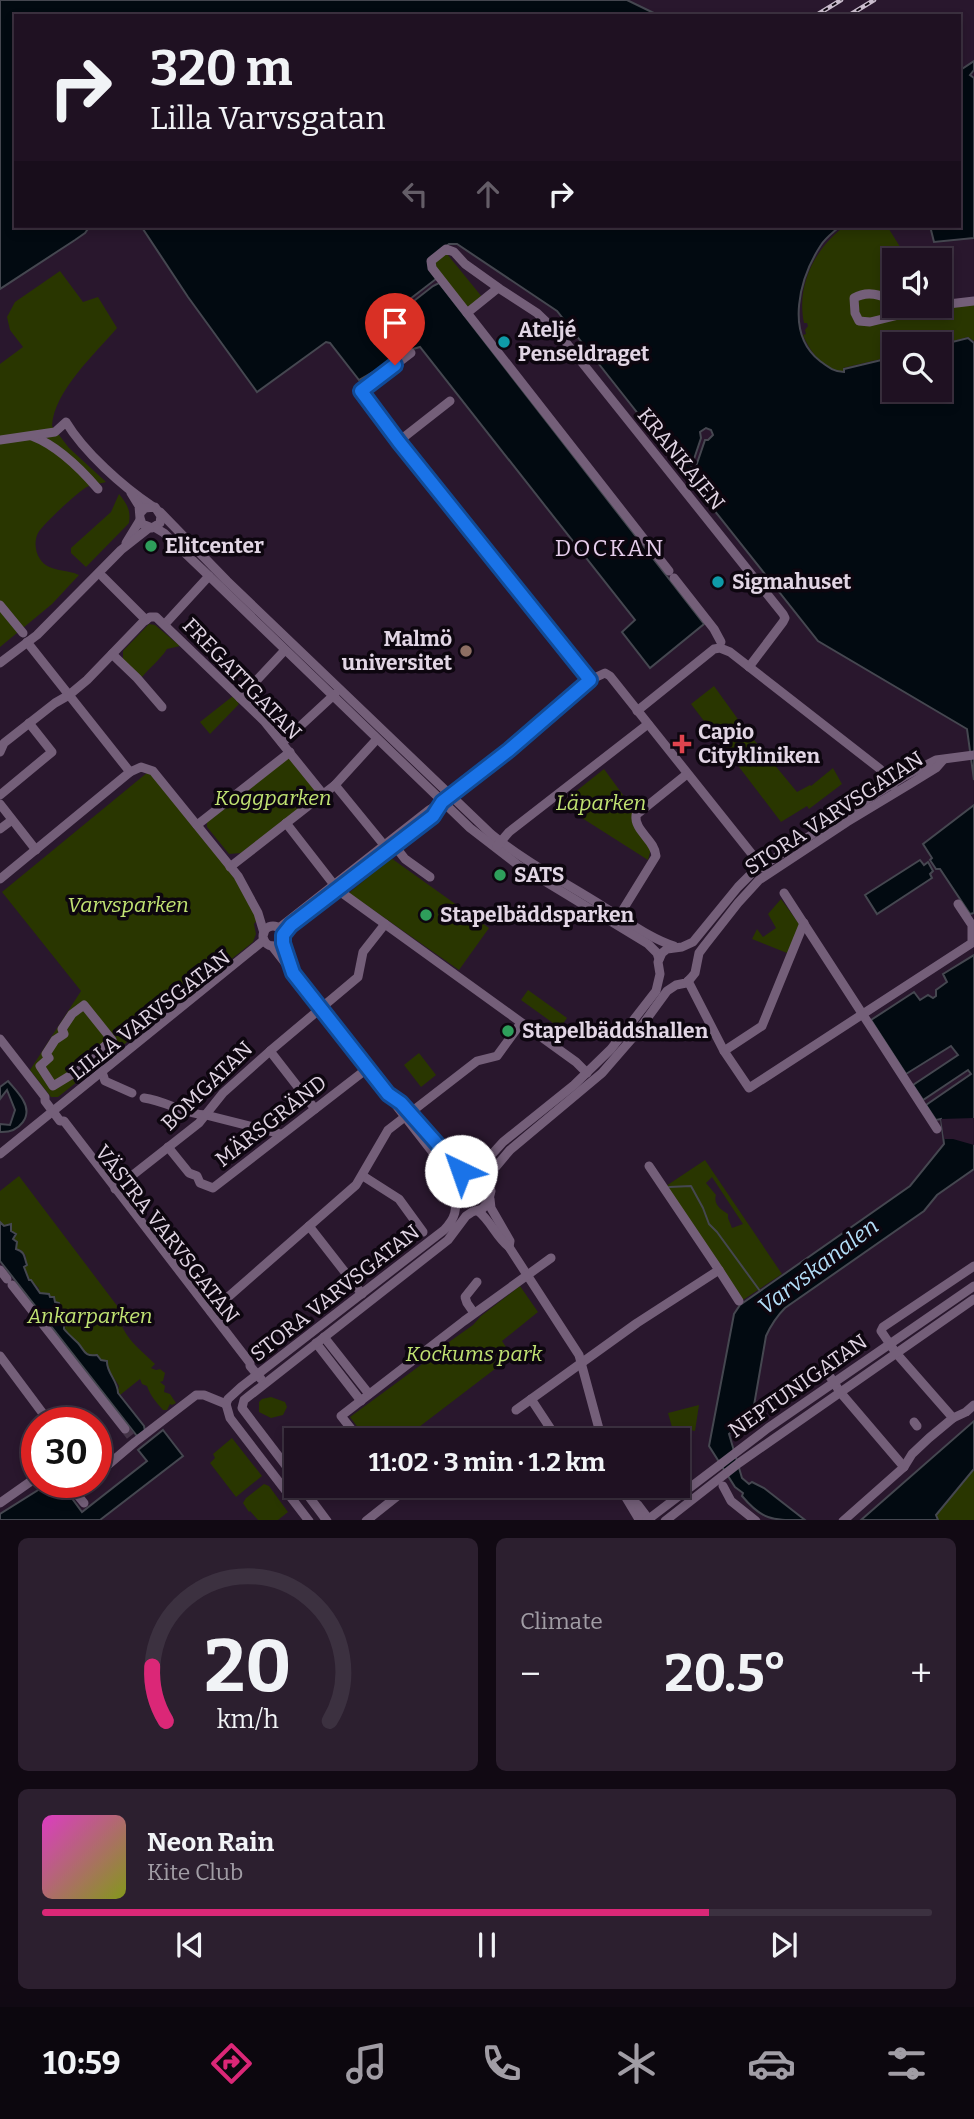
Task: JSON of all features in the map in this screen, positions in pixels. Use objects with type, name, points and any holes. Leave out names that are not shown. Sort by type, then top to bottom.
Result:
[{"type":"street","name":"KRANKAJEN","points":[[720,642],[714,629],[672,574],[430,264],[446,249],[454,252],[498,288],[537,313],[560,335],[783,614],[783,622],[748,667]]},
{"type":"street","points":[[467,313],[498,288]]},
{"type":"street","points":[[882,296],[861,294],[854,298],[855,313],[859,321],[870,322],[886,318]]},
{"type":"street","points":[[952,304],[974,301]]},
{"type":"street","points":[[411,353],[361,391],[590,680]]},
{"type":"street","points":[[399,442],[450,401]]},
{"type":"street","points":[[0,440],[55,432],[66,422],[79,441],[129,490],[156,509],[336,693],[446,799]]},
{"type":"street","points":[[29,435],[58,450],[98,489]]},
{"type":"street","points":[[129,490],[144,526],[164,533],[285,650],[336,693],[377,739],[534,876],[648,944],[657,953],[660,974],[668,983],[676,985]]},
{"type":"street","points":[[121,550],[145,508],[156,509]]},
{"type":"street","points":[[0,663],[25,638],[60,613],[121,550],[161,520],[156,509]]},
{"type":"street","points":[[165,624],[209,576]]},
{"type":"street","points":[[0,751],[4,743],[55,702],[69,695],[146,620],[103,577]]},
{"type":"street","points":[[0,605],[130,772]]},
{"type":"street","name":"FREGATTGATAN","points":[[146,620],[156,617],[165,624],[264,721],[323,794]]},
{"type":"street","points":[[637,711],[714,649],[720,648],[730,652],[880,769],[897,792]]},
{"type":"street","points":[[240,698],[285,650]]},
{"type":"street","points":[[113,654],[162,708]]},
{"type":"street","points":[[267,941],[278,945],[280,932],[389,846],[433,816],[446,799],[602,673],[610,676],[764,870]]},
{"type":"street","points":[[282,743],[336,693]]},
{"type":"street","points":[[0,795],[52,752],[29,723]]},
{"type":"street","points":[[497,845],[559,792],[648,724]]},
{"type":"street","points":[[230,867],[335,785],[377,739]]},
{"type":"street","points":[[197,825],[290,752]]},
{"type":"street","name":"STORA VARVSGATAN","points":[[659,958],[664,951],[697,939],[738,887],[891,783],[936,760],[972,755]]},
{"type":"street","name":"STORA VARVSGATAN","points":[[688,981],[695,973],[696,963],[705,945],[764,870],[897,792],[936,768],[943,760]]},
{"type":"street","points":[[0,878],[130,772],[141,767],[153,771],[280,932],[293,973]]},
{"type":"street","points":[[619,916],[656,856],[653,845],[636,824],[636,815],[687,774]]},
{"type":"street","points":[[335,785],[389,846],[430,877]]},
{"type":"street","points":[[0,804],[36,850]]},
{"type":"street","points":[[0,829],[12,820]]},
{"type":"street","points":[[286,823],[337,888],[576,1062],[587,1073]]},
{"type":"street","points":[[497,845],[660,941],[690,951],[696,963]]},
{"type":"street","points":[[248,892],[267,941],[388,1094],[401,1103],[448,1172],[455,1187]]},
{"type":"street","points":[[784,893],[937,1129]]},
{"type":"street","points":[[488,1183],[494,1169],[505,1155],[602,1073],[635,1035],[667,991],[676,985],[688,981],[724,1051],[749,1088],[972,943],[972,925],[958,904]]},
{"type":"street","points":[[724,1051],[762,1026],[804,923]]},
{"type":"street","name":"BOMGATAN","points":[[116,1188],[206,1115],[223,1093],[358,978],[363,952],[385,924]]},
{"type":"street","points":[[267,941],[267,928],[280,932]]},
{"type":"street","name":"LILLA VARVSGATAN","points":[[53,1112],[65,1106],[267,941]]},
{"type":"street","name":"LILLA VARVSGATAN","points":[[0,1154],[267,941]]},
{"type":"street","points":[[599,1428],[581,1362],[573,1345],[489,1221],[457,1203],[455,1187],[460,1179],[471,1175],[503,1142],[587,1073],[611,1049],[656,991],[660,974]]},
{"type":"street","points":[[84,1005],[111,1040],[71,1075],[53,1086],[40,1066],[49,1058],[46,1054],[55,1040],[64,1034],[62,1029],[72,1014],[84,1005]]},
{"type":"street","points":[[211,1312],[356,1185],[388,1130],[477,1061],[497,1056],[521,1023]]},
{"type":"street","name":"VÄSTRA VARVSGATAN","points":[[0,1040],[261,1379]]},
{"type":"street","name":"VÄSTRA VARVSGATAN","points":[[0,1049],[40,1100],[45,1101]]},
{"type":"street","points":[[270,1051],[315,1109]]},
{"type":"street","name":"MÄRSGRÄND","points":[[168,1147],[190,1173],[197,1176],[200,1183],[213,1188],[368,1068]]},
{"type":"street","points":[[103,1075],[105,1081],[132,1093]]},
{"type":"street","points":[[145,1098],[194,1114],[281,1133]]},
{"type":"street","points":[[407,1115],[456,1166],[471,1175],[482,1177],[488,1183],[491,1208],[510,1241],[509,1247]]},
{"type":"street","name":"VÄSTRA VARVSGATAN","points":[[60,1121],[59,1125],[246,1365],[250,1366]]},
{"type":"street","points":[[649,1166],[739,1301]]},
{"type":"street","points":[[363,1176],[399,1199],[423,1232]]},
{"type":"street","name":"STORA VARVSGATAN","points":[[226,1404],[232,1395],[320,1340],[448,1240],[490,1199]]},
{"type":"street","name":"STORA VARVSGATAN","points":[[284,1463],[247,1415],[242,1404],[246,1397],[261,1379],[362,1294],[444,1230],[455,1214],[457,1203]]},
{"type":"street","points":[[309,1226],[362,1294]]},
{"type":"street","points":[[350,1428],[341,1416],[474,1313],[551,1258]]},
{"type":"street","points":[[953,1419],[896,1353],[881,1331],[883,1327],[974,1266]]},
{"type":"street","points":[[0,1270],[125,1429]]},
{"type":"street","points":[[516,1410],[581,1362],[719,1270]]},
{"type":"street","points":[[474,1313],[465,1297],[477,1282]]},
{"type":"street","name":"NEPTUNIGATAN","points":[[646,1520],[831,1379],[890,1344],[974,1286]]},
{"type":"street","name":"NEPTUNIGATAN","points":[[666,1520],[725,1473],[974,1300]]},
{"type":"street","points":[[320,1340],[365,1397]]},
{"type":"street","points":[[0,1356],[38,1407]]},
{"type":"street","points":[[831,1379],[904,1467]]},
{"type":"street","points":[[112,1460],[134,1440],[196,1395],[204,1395],[226,1404],[230,1418],[309,1520]]},
{"type":"street","points":[[531,1399],[550,1428]]},
{"type":"street","points":[[844,1520],[904,1467],[928,1437],[974,1405]]},
{"type":"street","points":[[723,1486],[731,1501],[755,1520]]},
{"type":"street","points":[[0,1503],[21,1488]]},
{"type":"street","points":[[80,1498],[84,1503]]},
{"type":"street","points":[[310,1498],[326,1520]]},
{"type":"street","points":[[367,1520],[395,1498]]},
{"type":"street","points":[[626,1498],[632,1510],[646,1520]]},
{"type":"green space","points":[[843,228],[888,228],[901,248],[882,248],[882,318],[952,318],[952,301],[974,303],[974,341],[968,337],[952,341],[952,332],[882,332],[882,359],[843,368],[843,372],[830,368],[814,354],[803,335],[806,334],[808,326],[804,323],[802,309],[806,281],[810,268],[825,245]]},
{"type":"green space","points":[[443,249],[482,297],[462,313],[428,262]]},
{"type":"green space","points":[[60,271],[83,302],[98,297],[117,328],[68,386],[54,413],[52,426],[69,448],[106,482],[85,488],[38,533],[36,550],[43,563],[79,575],[52,604],[0,647],[0,364],[23,347],[10,330],[7,317],[15,302]]},
{"type":"green space","points":[[119,494],[128,507],[129,523],[86,567],[71,553],[71,548],[111,512]]},
{"type":"green space","points":[[149,624],[155,625],[180,646],[167,649],[142,677],[123,659],[123,651]]},
{"type":"green space","points":[[714,686],[745,729],[797,792],[811,786],[833,768],[842,784],[809,809],[807,806],[781,822],[691,704]]},
{"type":"green space","points":[[233,696],[239,704],[210,734],[200,722]]},
{"type":"green space","name":"Koggparken","points":[[292,758],[314,788],[315,796],[241,853],[229,854],[207,827],[207,819],[284,759]]},
{"type":"green space","name":"Läparken","points":[[604,769],[634,810],[635,826],[651,849],[648,860],[560,804]]},
{"type":"green space","name":"Varvsparken","points":[[148,772],[240,884],[257,920],[254,924],[256,934],[253,942],[58,1097],[51,1097],[30,1070],[81,991],[2,892]]},
{"type":"green space","name":"Stapelbäddsparken","points":[[391,858],[489,928],[459,970],[349,893]]},
{"type":"green space","points":[[781,899],[800,925],[787,953],[752,939],[757,929],[763,937],[776,928],[768,914]]},
{"type":"green space","points":[[528,990],[567,1018],[560,1028],[521,1000]]},
{"type":"green space","points":[[419,1053],[436,1075],[421,1087],[404,1065]]},
{"type":"green space","points":[[705,1160],[782,1274],[743,1300],[666,1186]],"holes":[[[712,1177],[743,1224],[732,1228],[728,1214],[718,1206],[716,1195],[706,1183]]]},
{"type":"green space","name":"Ankarparken","points":[[19,1176],[118,1307],[125,1333],[155,1364],[151,1368],[165,1373],[163,1381],[160,1382],[165,1386],[164,1392],[170,1394],[176,1403],[170,1404],[167,1410],[163,1410],[140,1379],[120,1395],[119,1386],[107,1367],[106,1360],[101,1361],[97,1356],[84,1353],[64,1329],[58,1302],[48,1294],[38,1291],[39,1288],[30,1280],[24,1267],[26,1256],[16,1249],[17,1242],[13,1239],[16,1234],[11,1231],[11,1224],[4,1226],[0,1222],[0,1191]]},
{"type":"green space","name":"Kockums park","points":[[520,1286],[538,1312],[502,1341],[512,1356],[418,1428],[358,1428],[350,1417],[433,1356]]},
{"type":"green space","points":[[271,1397],[285,1402],[287,1407],[283,1415],[271,1418],[259,1412],[259,1402]]},
{"type":"green space","points":[[699,1405],[695,1431],[690,1428],[672,1428],[668,1413]]},
{"type":"green space","points":[[232,1438],[262,1476],[236,1497],[210,1463],[215,1458],[213,1454]]},
{"type":"green space","points":[[974,1469],[974,1520],[938,1520],[936,1515]]},
{"type":"green space","points":[[264,1484],[269,1486],[288,1512],[278,1520],[258,1520],[243,1503]]},
{"type":"water","points":[[0,0],[627,0],[656,14],[14,14],[14,228],[89,228],[75,240],[0,289]]},
{"type":"water","points":[[974,61],[974,70],[970,75],[974,78],[974,238],[934,242],[930,228],[961,228],[961,70]]},
{"type":"water","points":[[142,228],[838,228],[823,242],[813,258],[799,304],[802,336],[820,361],[834,370],[844,372],[844,369],[882,360],[882,402],[952,402],[952,342],[968,338],[974,343],[974,780],[967,729],[818,641],[691,481],[705,440],[713,435],[711,430],[706,428],[700,432],[701,438],[688,477],[557,311],[457,244],[449,244],[430,259],[436,279],[384,319],[379,320],[377,326],[385,328],[387,322],[439,283],[704,624],[650,668],[622,632],[635,620],[420,347],[399,353],[396,349],[395,359],[359,380],[330,343],[326,342],[257,392],[188,297]]},
{"type":"water","points":[[974,805],[974,913],[970,914],[940,869],[936,869],[923,844]]},
{"type":"water","points":[[920,860],[924,865],[928,862],[933,871],[930,874],[932,878],[877,914],[865,895]]},
{"type":"water","name":"Varvskanalen","points":[[974,955],[974,1169],[937,1195],[924,1211],[785,1308],[772,1325],[766,1336],[752,1417],[729,1434],[742,1478],[749,1484],[752,1482],[764,1488],[805,1520],[784,1520],[762,1515],[735,1487],[709,1446],[734,1314],[740,1305],[910,1186],[944,1144],[941,1119],[936,1120],[926,1105],[971,1074],[968,1070],[923,1100],[913,1085],[958,1055],[951,1046],[906,1074],[871,1020],[914,992],[920,1000],[928,995],[933,998],[936,996],[936,990],[947,982],[943,974]]},
{"type":"water","points":[[8,1081],[23,1100],[26,1112],[19,1126],[0,1132],[0,1124],[10,1125],[15,1110],[7,1090],[0,1099],[0,1087]]},
{"type":"water","points":[[0,1222],[4,1226],[11,1224],[11,1231],[16,1234],[13,1239],[17,1242],[16,1249],[24,1256],[27,1265],[24,1267],[29,1280],[40,1293],[49,1294],[59,1303],[64,1329],[85,1353],[97,1355],[101,1360],[107,1361],[118,1393],[145,1431],[137,1436],[0,1261]]},
{"type":"water","points":[[974,1421],[974,1469],[936,1515],[938,1520],[861,1520]]},
{"type":"water","points":[[163,1430],[183,1456],[100,1520],[0,1520],[0,1514],[26,1498],[72,1498],[82,1512],[100,1498],[112,1498],[112,1488],[147,1461],[138,1450]]},
{"type":"pier","points":[[974,1118],[974,1145],[944,1139],[941,1119]]},
{"type":"waterway","name":"Varvskanalen","points":[[669,1187],[691,1186],[709,1224],[760,1291]]},
{"type":"tunnel","points":[[125,1429],[132,1438]]},
{"type":"railway","points":[[818,14],[841,0]]},
{"type":"railway","points":[[851,14],[874,0]]},
{"type":"place","name":"Ateljé Penseldraget","points":[[504,342]]},
{"type":"place","name":"Elitcenter","points":[[151,546]]},
{"type":"place","name":"Sigmahuset","points":[[718,582]]},
{"type":"place","name":"Malmö universitet","points":[[466,651]]},
{"type":"place","name":"Capio Citykliniken","points":[[682,744]]},
{"type":"place","name":"SATS","points":[[500,875]]},
{"type":"place","name":"Stapelbäddsparken","points":[[426,915]]},
{"type":"place","name":"Stapelbäddshallen","points":[[508,1031]]},
{"type":"district","name":"DOCKAN","points":[[610,548]]},
{"type":"route","points":[[395,365],[361,391],[590,680],[509,750],[442,802],[433,816],[291,925],[283,935],[283,947],[293,973],[388,1094],[401,1103],[461,1171]]}]
